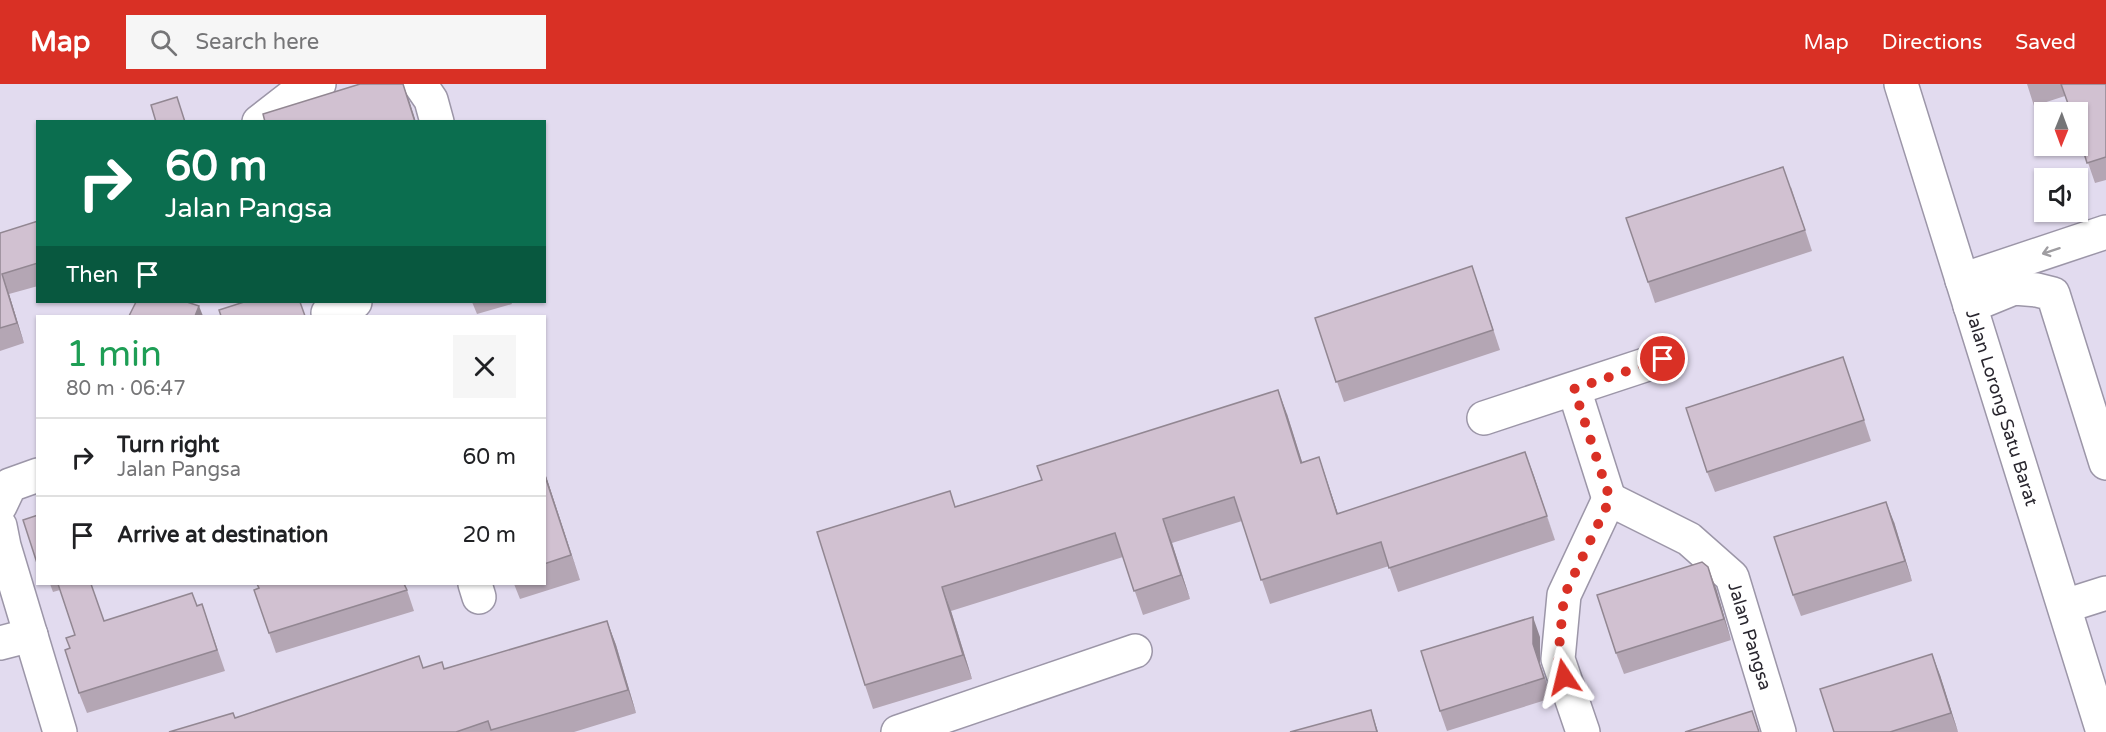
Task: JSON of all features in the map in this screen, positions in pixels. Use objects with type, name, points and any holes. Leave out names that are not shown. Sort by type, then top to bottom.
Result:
[{"type":"street","points":[[262,120],[295,94],[319,84]]},
{"type":"street","points":[[420,84],[431,100],[436,120]]},
{"type":"street","name":"Jalan Lorong Satu Barat","points":[[1900,84],[2103,732]]},
{"type":"street","points":[[1966,293],[2106,232]]},
{"type":"street","points":[[1966,293],[2014,288],[2053,294],[2106,463]]},
{"type":"street","points":[[1484,418],[1663,359]]},
{"type":"street","points":[[1574,389],[1610,499],[1564,596],[1558,659],[1583,732]]},
{"type":"street","points":[[0,506],[10,485],[36,476]]},
{"type":"street","name":"Jalan Pangsa","points":[[1610,499],[1689,539],[1732,576],[1779,732]]},
{"type":"street","points":[[0,526],[15,639],[60,732]]},
{"type":"street","points":[[2065,606],[2106,592]]},
{"type":"street","points":[[898,732],[1135,651]]},
{"type":"building","points":[[360,84],[403,84],[414,120],[264,120],[263,114]]},
{"type":"building","points":[[2061,84],[2106,84],[2106,157],[2087,163],[2085,156],[2088,156],[2088,102],[2067,102]]},
{"type":"building","points":[[177,97],[184,120],[155,120],[151,105]]},
{"type":"building","points":[[1783,167],[1805,230],[1648,282],[1626,218]]},
{"type":"building","points":[[36,222],[36,264],[2,274],[17,323],[0,328],[0,233]]},
{"type":"building","points":[[1472,266],[1493,330],[1336,382],[1315,318]]},
{"type":"building","points":[[136,303],[190,303],[199,306],[195,315],[130,315]]},
{"type":"building","points":[[241,303],[300,303],[305,315],[221,315],[219,310]]},
{"type":"building","points":[[1843,357],[1864,420],[1707,472],[1686,408]]},
{"type":"building","points":[[1278,390],[1301,463],[1319,457],[1337,514],[1525,452],[1547,516],[1389,568],[1381,542],[1261,580],[1234,497],[1163,519],[1181,575],[1134,591],[1115,533],[942,587],[963,655],[865,685],[817,532],[950,491],[955,507],[1042,480],[1037,466]]},
{"type":"building","points":[[546,479],[571,555],[546,563]]},
{"type":"building","points":[[1886,502],[1905,561],[1793,595],[1774,537]]},
{"type":"building","points":[[36,516],[36,560],[23,520]]},
{"type":"building","points":[[1702,562],[1708,567],[1724,619],[1616,653],[1597,595]]},
{"type":"building","points":[[58,585],[91,585],[104,621],[192,593],[197,606],[202,604],[217,650],[79,693],[65,650],[70,648],[66,638],[75,635]]},
{"type":"building","points":[[258,585],[404,585],[407,590],[269,633],[254,590],[259,588]]},
{"type":"building","points":[[1533,617],[1533,644],[1544,678],[1440,711],[1421,651]]},
{"type":"building","points":[[607,621],[628,690],[491,730],[488,721],[456,732],[169,732],[233,713],[235,718],[419,656],[423,668],[442,662],[444,669]]},
{"type":"building","points":[[1932,654],[1951,713],[1890,732],[1834,732],[1820,689]]},
{"type":"building","points":[[1371,710],[1377,732],[1290,732]]},
{"type":"building","points":[[1752,711],[1759,732],[1685,732]]},
{"type":"route","points":[[1564,677],[1558,659],[1564,596],[1610,499],[1574,389],[1663,359]]}]
